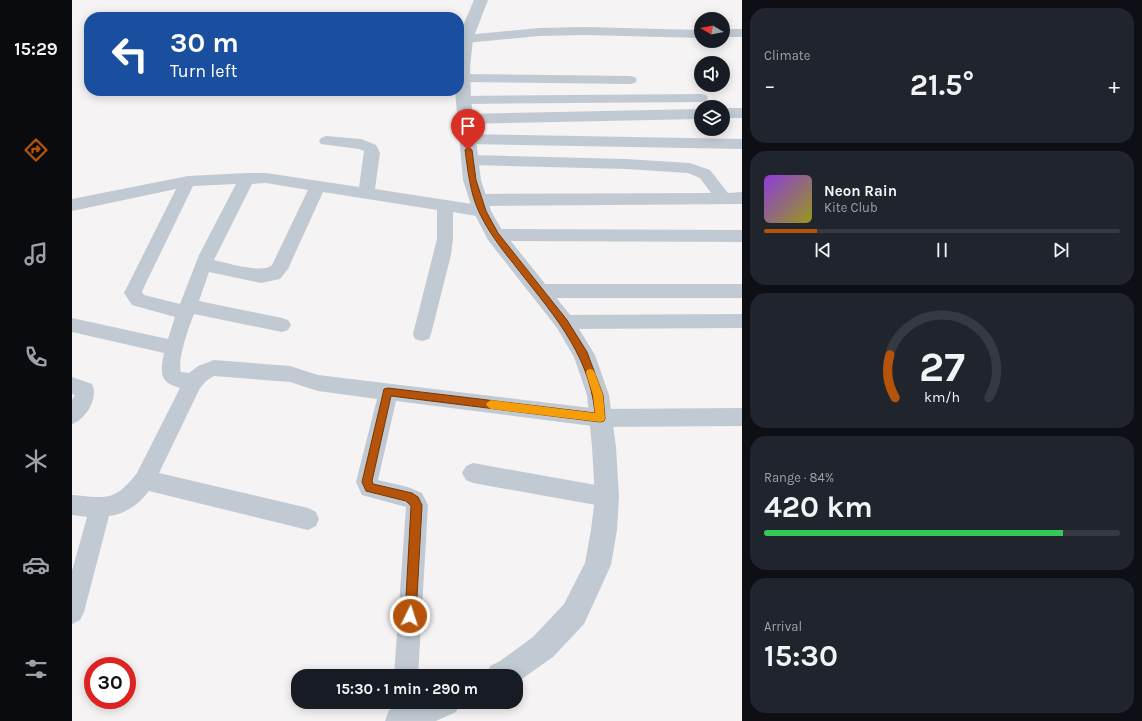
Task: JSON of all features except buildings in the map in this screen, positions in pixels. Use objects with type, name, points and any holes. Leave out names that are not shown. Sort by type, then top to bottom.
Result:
[{"type":"street","points":[[464,48],[465,38],[480,0]]},
{"type":"street","points":[[465,38],[539,32],[585,31],[694,34]]},
{"type":"street","points":[[730,33],[742,33]]},
{"type":"street","points":[[464,78],[630,80]]},
{"type":"street","points":[[463,96],[472,180],[480,205],[495,235],[564,322],[584,354],[598,395],[604,447],[607,497],[604,530],[598,565],[574,614],[543,647],[513,669]]},
{"type":"street","points":[[466,130],[700,98]]},
{"type":"street","points":[[730,113],[742,113]]},
{"type":"street","points":[[466,130],[694,114]]},
{"type":"street","points":[[466,130],[742,144]]},
{"type":"street","points":[[466,130],[626,164],[690,168],[705,174],[724,198]]},
{"type":"street","points":[[326,141],[361,144],[371,148],[372,153],[366,194]]},
{"type":"street","points":[[72,205],[188,181],[247,178],[266,178],[445,206],[742,198]]},
{"type":"street","points":[[193,382],[174,378],[171,373],[170,365],[174,348],[204,265],[247,178]]},
{"type":"street","points":[[188,181],[136,285],[134,293],[138,300],[187,310],[282,325]]},
{"type":"street","points":[[204,265],[261,276],[274,274],[279,269],[318,186]]},
{"type":"street","points":[[422,334],[442,255],[445,206]]},
{"type":"street","points":[[495,235],[742,236]]},
{"type":"street","points":[[540,291],[742,291]]},
{"type":"street","points":[[564,322],[742,321]]},
{"type":"street","points":[[72,325],[174,348]]},
{"type":"street","points":[[72,504],[101,507],[122,503],[134,494],[145,480],[193,382],[199,374],[214,368],[290,374],[318,383],[600,418],[742,417]]},
{"type":"street","points":[[72,385],[82,387],[86,390],[84,398],[72,415]]},
{"type":"street","points":[[388,392],[367,482],[370,488],[408,497],[414,500],[417,505],[406,669]]},
{"type":"street","points":[[472,473],[607,497]]},
{"type":"street","points":[[145,480],[308,519]]},
{"type":"street","points":[[72,612],[101,507]]},
{"type":"street","points":[[403,714],[421,709]]},
{"type":"slow traffic","points":[[491,404],[600,418],[598,395],[590,373]]},
{"type":"route","points":[[410,616],[417,505],[414,500],[408,497],[370,488],[367,482],[367,475],[388,392],[600,418],[598,395],[584,354],[564,322],[495,235],[482,211],[472,180],[468,150]]}]
